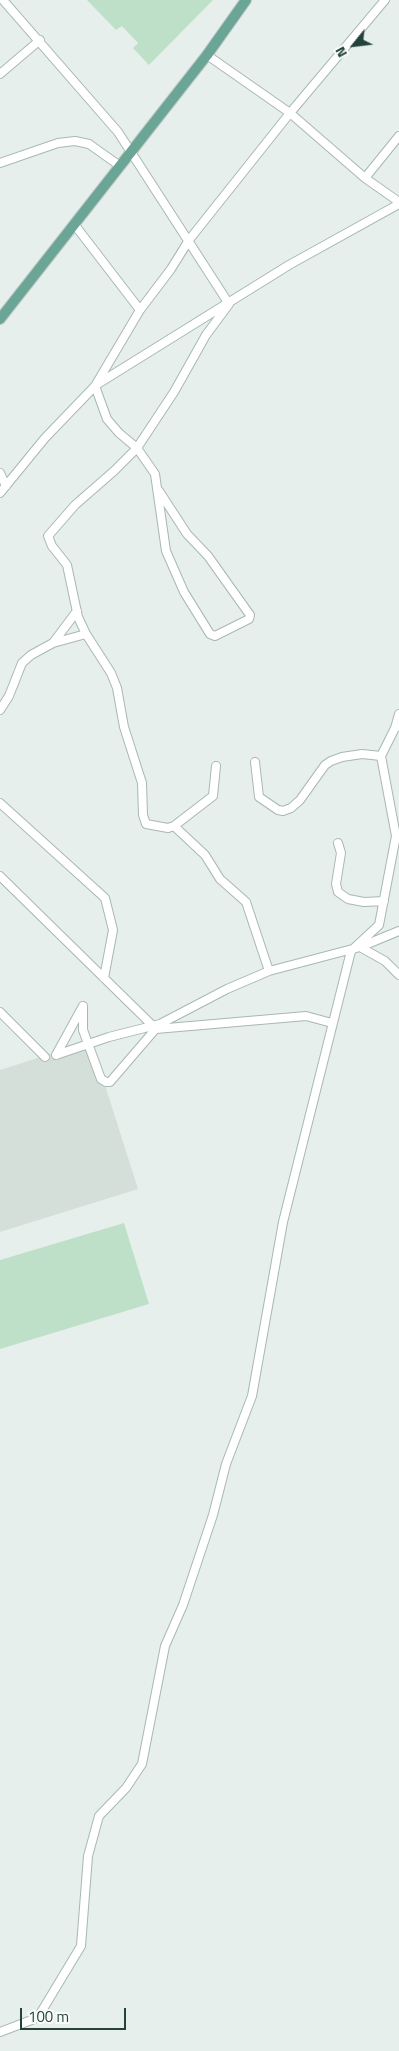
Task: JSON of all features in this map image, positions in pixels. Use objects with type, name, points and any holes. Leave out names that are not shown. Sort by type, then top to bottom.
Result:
[{"type":"main road","points":[[0,319],[207,55],[246,0]]},
{"type":"street","points":[[3,0],[40,40],[132,151],[229,304]]},
{"type":"street","points":[[0,493],[45,438],[95,386],[140,310],[171,269],[189,240],[290,113],[385,0]]},
{"type":"street","points":[[0,74],[40,40]]},
{"type":"street","points":[[95,386],[289,265],[399,203],[366,178],[290,113],[207,55]]},
{"type":"street","points":[[366,178],[399,136]]},
{"type":"street","points":[[0,163],[58,143],[74,141],[89,144],[120,166]]},
{"type":"street","points":[[74,224],[140,310]]},
{"type":"street","points":[[216,766],[213,777],[215,790],[213,796],[174,826],[168,828],[150,826],[144,820],[142,783],[124,727],[117,688],[111,673],[86,634],[77,611],[67,565],[52,546],[48,536],[75,505],[137,448],[174,392],[206,335],[229,304]]},
{"type":"street","points":[[95,386],[108,419],[119,433],[137,448],[150,464],[159,492],[166,551],[184,592],[210,634],[215,636],[249,619],[250,615],[208,556],[187,534],[159,492]]},
{"type":"street","points":[[0,473],[6,486]]},
{"type":"street","points":[[53,643],[77,611]]},
{"type":"street","points":[[0,710],[26,659],[53,643],[86,634]]},
{"type":"street","points":[[0,2032],[34,2019],[40,2014],[81,1946],[88,1856],[99,1816],[126,1788],[142,1764],[165,1646],[183,1605],[213,1515],[226,1464],[252,1396],[283,1222],[350,952],[379,925],[396,836],[381,756],[397,727],[399,714]]},
{"type":"street","points":[[255,762],[259,796],[278,810],[283,811],[291,808],[300,800],[331,761],[362,754],[381,756]]},
{"type":"street","points":[[0,803],[105,898],[113,930],[104,978]]},
{"type":"street","points":[[174,826],[205,855],[220,879],[246,902],[269,972]]},
{"type":"street","points":[[338,843],[342,853],[336,884],[338,892],[348,899],[364,902],[384,900]]},
{"type":"street","points":[[0,876],[156,1026]]},
{"type":"street","points":[[332,1022],[306,1016],[156,1026],[88,1044],[56,1055],[69,1028],[83,1006],[83,1030],[88,1044],[102,1078],[106,1082],[110,1082],[156,1026],[227,989],[269,972],[350,952],[399,931]]},
{"type":"street","points":[[360,947],[385,961],[399,975]]},
{"type":"street","points":[[0,1012],[45,1057]]},
{"type":"shaded area","points":[[91,1041],[138,1189],[0,1232],[0,1070]]},
{"type":"green space","points":[[87,0],[213,0],[149,65],[133,48],[138,43],[122,26],[116,30]]},
{"type":"green space","points":[[124,1223],[149,1304],[0,1349],[0,1260]]}]
